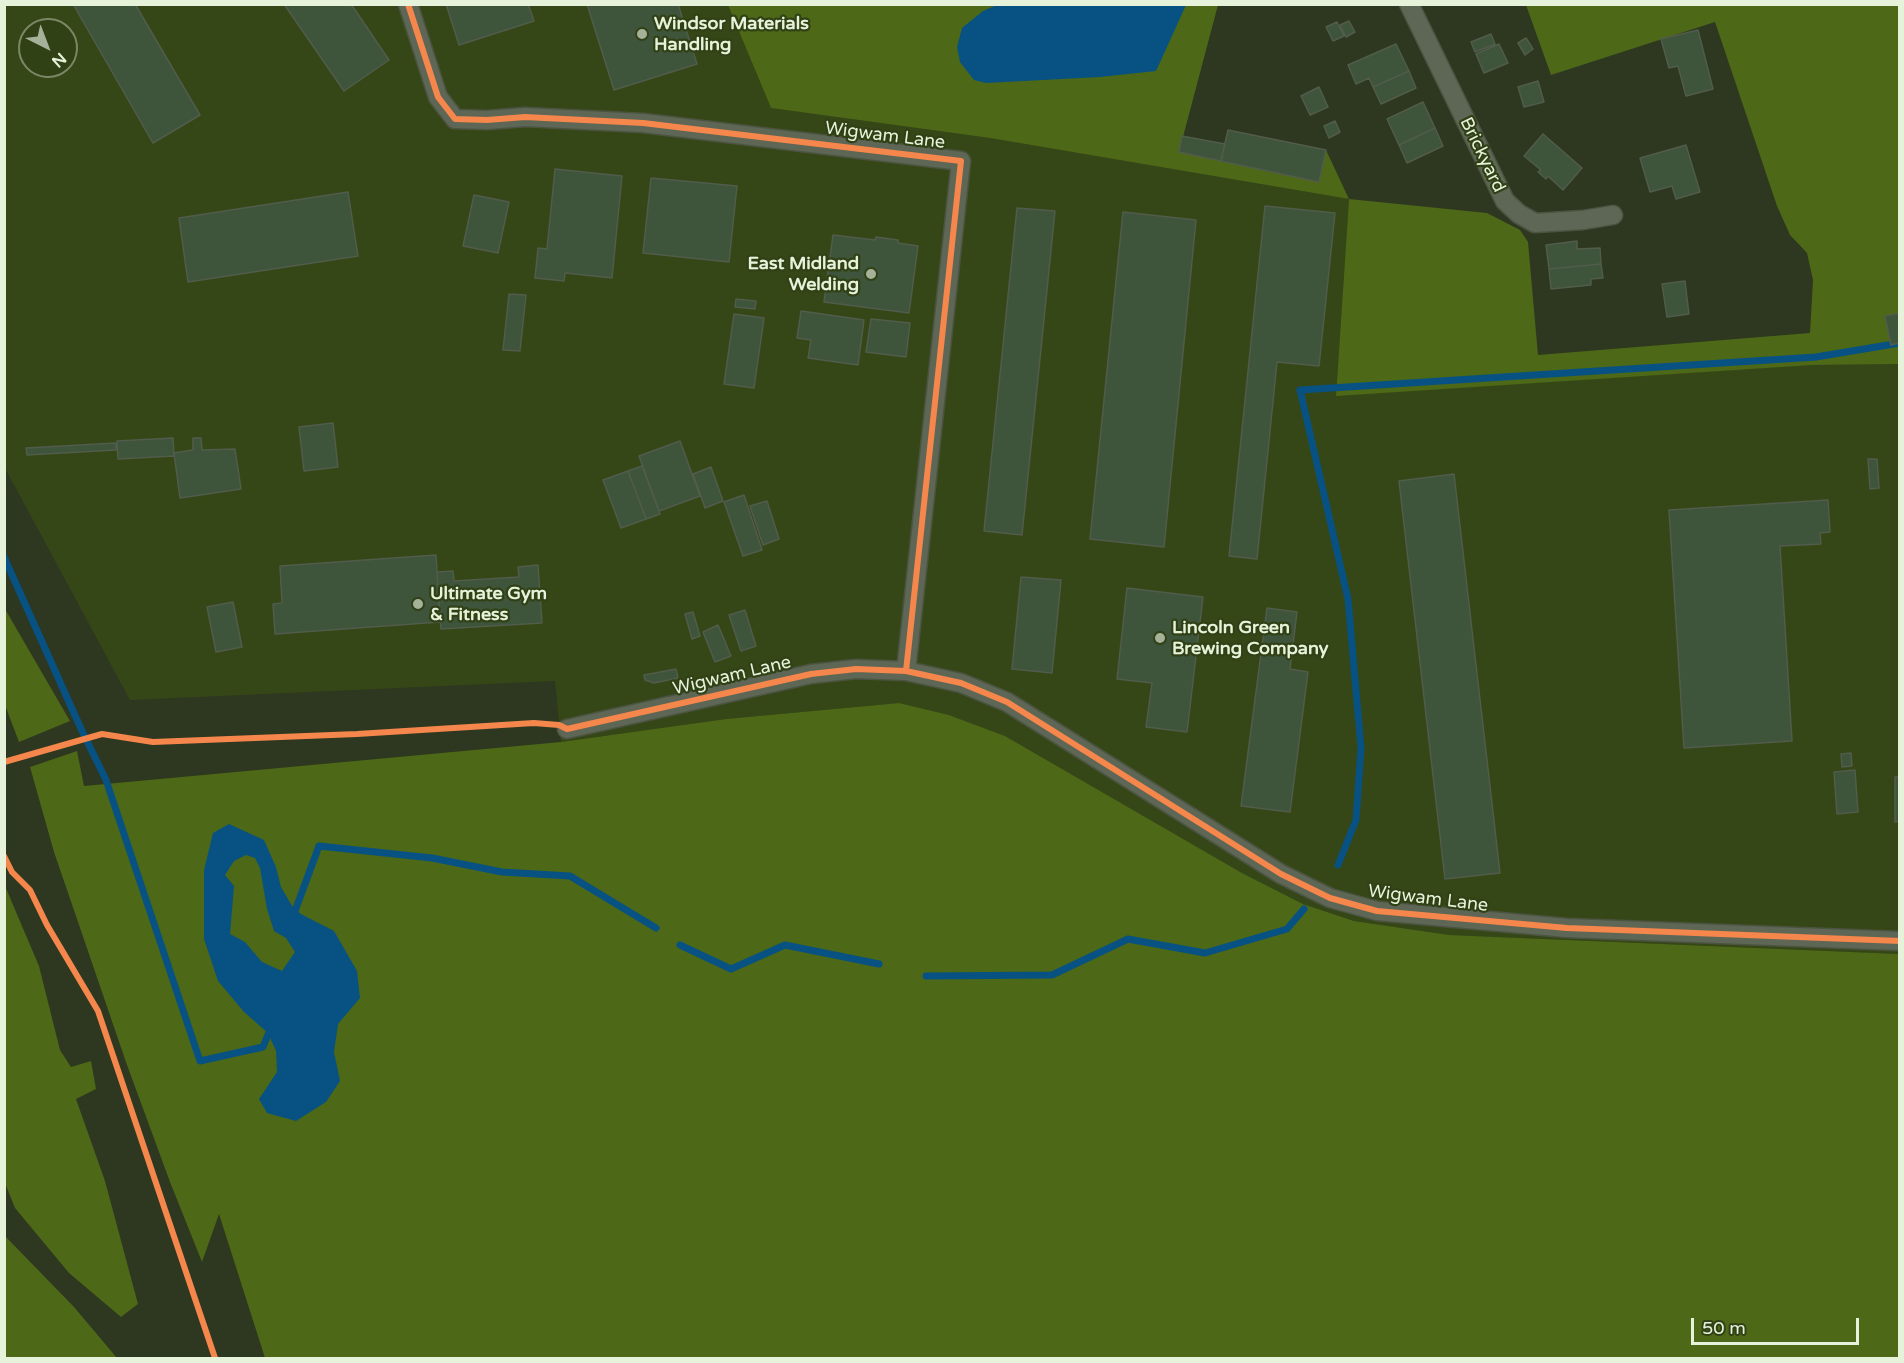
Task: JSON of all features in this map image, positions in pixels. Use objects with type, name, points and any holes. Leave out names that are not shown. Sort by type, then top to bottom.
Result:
[{"type":"street","name":"Wigwam Lane","points":[[408,4],[438,98],[455,119],[487,120],[525,117],[643,123],[962,161],[906,670]]},
{"type":"street","name":"Brickyard","points":[[1409,4],[1505,201],[1535,223],[1583,220],[1613,215]]},
{"type":"street","name":"Wigwam Lane","points":[[567,729],[812,674],[856,669],[906,670],[961,683],[1007,702],[1281,874],[1330,898],[1377,911],[1567,928],[1899,941]]},
{"type":"shaded area","points":[[7,4],[728,5],[771,108],[990,138],[1349,199],[1336,395],[1813,365],[1899,364],[1899,954],[1449,935],[1354,921],[1303,904],[1242,873],[1005,736],[949,715],[899,703],[726,719],[561,742],[555,681],[130,700],[5,468],[4,6]]},
{"type":"shaded area","points":[[728,5],[1218,5],[1179,152],[1319,182],[1326,150],[1349,199],[990,138],[771,108]]},
{"type":"shaded area","points":[[1526,5],[1899,5],[1899,364],[1813,365],[1336,396],[1349,199],[1487,213],[1520,230],[1528,242],[1538,355],[1810,333],[1813,280],[1807,253],[1790,235],[1777,206],[1715,22],[1551,75]]},
{"type":"shaded area","points":[[5,609],[70,721],[19,742],[5,705]]},
{"type":"shaded area","points":[[899,703],[949,715],[1005,736],[1242,873],[1303,904],[1354,921],[1449,935],[1899,954],[1899,1358],[265,1358],[219,1214],[202,1262],[170,1182],[54,852],[30,767],[77,751],[84,786],[561,742],[726,719]]},
{"type":"shaded area","points":[[5,886],[39,966],[60,1050],[71,1067],[91,1061],[96,1089],[76,1099],[105,1181],[138,1304],[121,1317],[69,1273],[15,1208],[5,1183]]},
{"type":"shaded area","points":[[5,1236],[74,1307],[117,1358],[5,1358]]},
{"type":"water","points":[[997,5],[1186,5],[1156,71],[1100,77],[986,83],[974,80],[960,62],[957,47],[962,28],[983,11]]},
{"type":"water","points":[[229,824],[264,840],[276,867],[281,887],[295,911],[334,931],[357,971],[360,998],[338,1024],[334,1052],[340,1081],[326,1102],[296,1121],[267,1113],[259,1099],[277,1072],[276,1051],[268,1033],[244,1012],[218,981],[204,939],[204,870],[213,833]],"holes":[[[246,855],[255,858],[260,868],[267,909],[274,931],[286,938],[295,952],[282,971],[262,962],[245,942],[230,934],[234,886],[225,875],[234,861]]]},
{"type":"building","points":[[73,4],[135,4],[200,115],[153,143]]},
{"type":"building","points":[[284,4],[351,4],[389,60],[344,91]]},
{"type":"building","points":[[446,4],[528,4],[534,21],[459,45]]},
{"type":"building","name":"Windsor Materials Handling","points":[[587,4],[678,4],[697,64],[614,90]]},
{"type":"building","points":[[1349,21],[1355,32],[1346,37],[1340,25]]},
{"type":"building","points":[[1337,22],[1344,36],[1333,41],[1326,27]]},
{"type":"building","points":[[1698,30],[1713,89],[1686,96],[1678,66],[1669,68],[1661,39]]},
{"type":"building","points":[[1491,34],[1495,44],[1475,52],[1471,42]]},
{"type":"building","points":[[1526,38],[1533,49],[1525,55],[1518,43]]},
{"type":"building","points":[[1396,44],[1409,71],[1373,87],[1369,78],[1356,84],[1348,65]]},
{"type":"building","points":[[1499,44],[1508,63],[1484,73],[1476,54]]},
{"type":"building","points":[[1409,71],[1416,88],[1381,104],[1373,87]]},
{"type":"building","points":[[1538,81],[1544,102],[1524,107],[1518,87]]},
{"type":"building","points":[[1319,87],[1328,107],[1310,115],[1301,96]]},
{"type":"building","points":[[1423,102],[1435,128],[1399,145],[1387,119]]},
{"type":"building","points":[[1335,121],[1340,132],[1329,138],[1324,126]]},
{"type":"building","points":[[1435,128],[1443,146],[1407,163],[1399,145]]},
{"type":"building","points":[[1228,130],[1326,150],[1319,182],[1221,161]]},
{"type":"building","points":[[1543,134],[1582,168],[1563,190],[1548,176],[1546,179],[1538,172],[1541,170],[1524,156]]},
{"type":"building","points":[[1182,136],[1225,144],[1221,161],[1179,152]]},
{"type":"building","points":[[1686,145],[1700,192],[1676,199],[1672,186],[1650,192],[1640,158]]},
{"type":"building","points":[[555,169],[622,176],[612,278],[565,273],[564,281],[535,278],[538,248],[547,249]]},
{"type":"building","points":[[651,178],[737,186],[729,262],[643,253]]},
{"type":"building","points":[[348,192],[358,256],[188,282],[179,218]]},
{"type":"building","points":[[474,195],[509,202],[498,253],[463,246]]},
{"type":"building","points":[[1265,206],[1335,213],[1319,366],[1277,362],[1257,559],[1229,556]]},
{"type":"building","points":[[1017,208],[1055,211],[1022,535],[984,531]]},
{"type":"building","points":[[1123,212],[1196,220],[1164,547],[1090,539]]},
{"type":"building","name":"East Midland Welding","points":[[833,235],[875,240],[876,237],[918,246],[909,313],[824,302]]},
{"type":"building","points":[[1577,241],[1577,249],[1600,248],[1601,264],[1549,269],[1546,245]]},
{"type":"building","points":[[1601,264],[1603,278],[1591,279],[1591,285],[1551,289],[1549,269]]},
{"type":"building","points":[[1685,281],[1689,314],[1667,317],[1662,284]]},
{"type":"building","points":[[509,294],[526,295],[520,351],[503,350]]},
{"type":"building","points":[[736,299],[756,301],[755,309],[735,307]]},
{"type":"building","points":[[801,311],[864,320],[858,365],[808,358],[811,340],[797,338]]},
{"type":"building","points":[[1900,313],[1900,343],[1891,345],[1885,316]]},
{"type":"building","points":[[734,314],[764,318],[754,388],[724,384]]},
{"type":"building","points":[[871,319],[910,323],[906,357],[866,352]]},
{"type":"building","points":[[333,423],[338,467],[304,471],[299,427]]},
{"type":"building","points":[[173,438],[174,456],[118,459],[117,441]]},
{"type":"building","points":[[193,438],[201,438],[202,450],[235,449],[241,489],[180,498],[174,453],[193,450]]},
{"type":"building","points":[[680,441],[700,496],[659,511],[639,456]]},
{"type":"building","points":[[116,443],[116,450],[27,455],[26,448]]},
{"type":"building","points":[[1868,459],[1877,459],[1879,488],[1870,489]]},
{"type":"building","points":[[642,466],[660,514],[646,519],[628,471]]},
{"type":"building","points":[[711,467],[723,501],[705,508],[693,474]]},
{"type":"building","points":[[628,471],[646,519],[621,528],[603,480]]},
{"type":"building","points":[[1454,474],[1500,873],[1445,879],[1399,481]]},
{"type":"building","points":[[744,495],[762,550],[743,556],[724,502]]},
{"type":"building","points":[[1828,500],[1830,532],[1820,533],[1821,544],[1780,546],[1792,741],[1684,748],[1669,510]]},
{"type":"building","points":[[767,501],[779,539],[763,545],[750,506]]},
{"type":"building","points":[[436,555],[440,622],[275,634],[273,604],[282,603],[280,566]]},
{"type":"building","points":[[538,565],[542,623],[441,629],[437,572],[453,571],[454,581],[519,577],[518,567]]},
{"type":"building","points":[[1021,577],[1061,580],[1052,673],[1012,669]]},
{"type":"building","name":"Lincoln Green Brewing Company","points":[[1127,588],[1203,597],[1187,732],[1146,727],[1152,683],[1117,679]]},
{"type":"building","points":[[233,602],[242,647],[216,652],[207,607]]},
{"type":"building","points":[[1267,608],[1297,612],[1290,669],[1308,672],[1290,812],[1241,806]]},
{"type":"building","points":[[745,610],[756,646],[741,651],[729,615]]},
{"type":"building","points":[[693,612],[700,636],[692,639],[685,614]]},
{"type":"building","points":[[718,625],[731,656],[715,662],[703,632]]},
{"type":"building","points":[[676,669],[678,678],[654,683],[645,680],[644,675]]},
{"type":"building","points":[[1851,753],[1852,766],[1842,767],[1841,754]]},
{"type":"building","points":[[1855,770],[1858,812],[1837,814],[1834,772]]},
{"type":"building","points":[[1895,777],[1900,777],[1900,821],[1895,822]]},
{"type":"waterway","points":[[1338,865],[1356,820],[1361,748],[1348,599],[1300,390],[1816,357],[1900,343]]},
{"type":"waterway","points":[[4,557],[106,780],[200,1061],[263,1047],[272,1025]]},
{"type":"waterway","points":[[297,918],[295,911],[319,846],[432,858],[502,872],[570,876],[656,928]]},
{"type":"waterway","points":[[926,976],[1052,975],[1128,939],[1205,953],[1287,929],[1304,909]]},
{"type":"waterway","points":[[680,945],[731,969],[785,945],[879,964]]},
{"type":"cycle path","points":[[408,4],[438,97],[455,119],[487,120],[525,117],[643,123],[961,161],[906,671]]},
{"type":"cycle path","points":[[4,762],[102,734],[153,742],[357,734],[534,723],[559,725],[567,729],[811,674],[856,669],[906,671],[961,683],[1007,702],[1281,874],[1330,898],[1377,911],[1567,928],[1900,941]]},
{"type":"cycle path","points":[[4,856],[12,872],[30,890],[47,925],[98,1011],[215,1358]]},
{"type":"place","name":"Windsor Materials Handling","points":[[642,34]]},
{"type":"place","name":"East Midland Welding","points":[[871,274]]},
{"type":"place","name":"Ultimate Gym & Fitness","points":[[418,604]]},
{"type":"place","name":"Lincoln Green Brewing Company","points":[[1160,638]]}]
